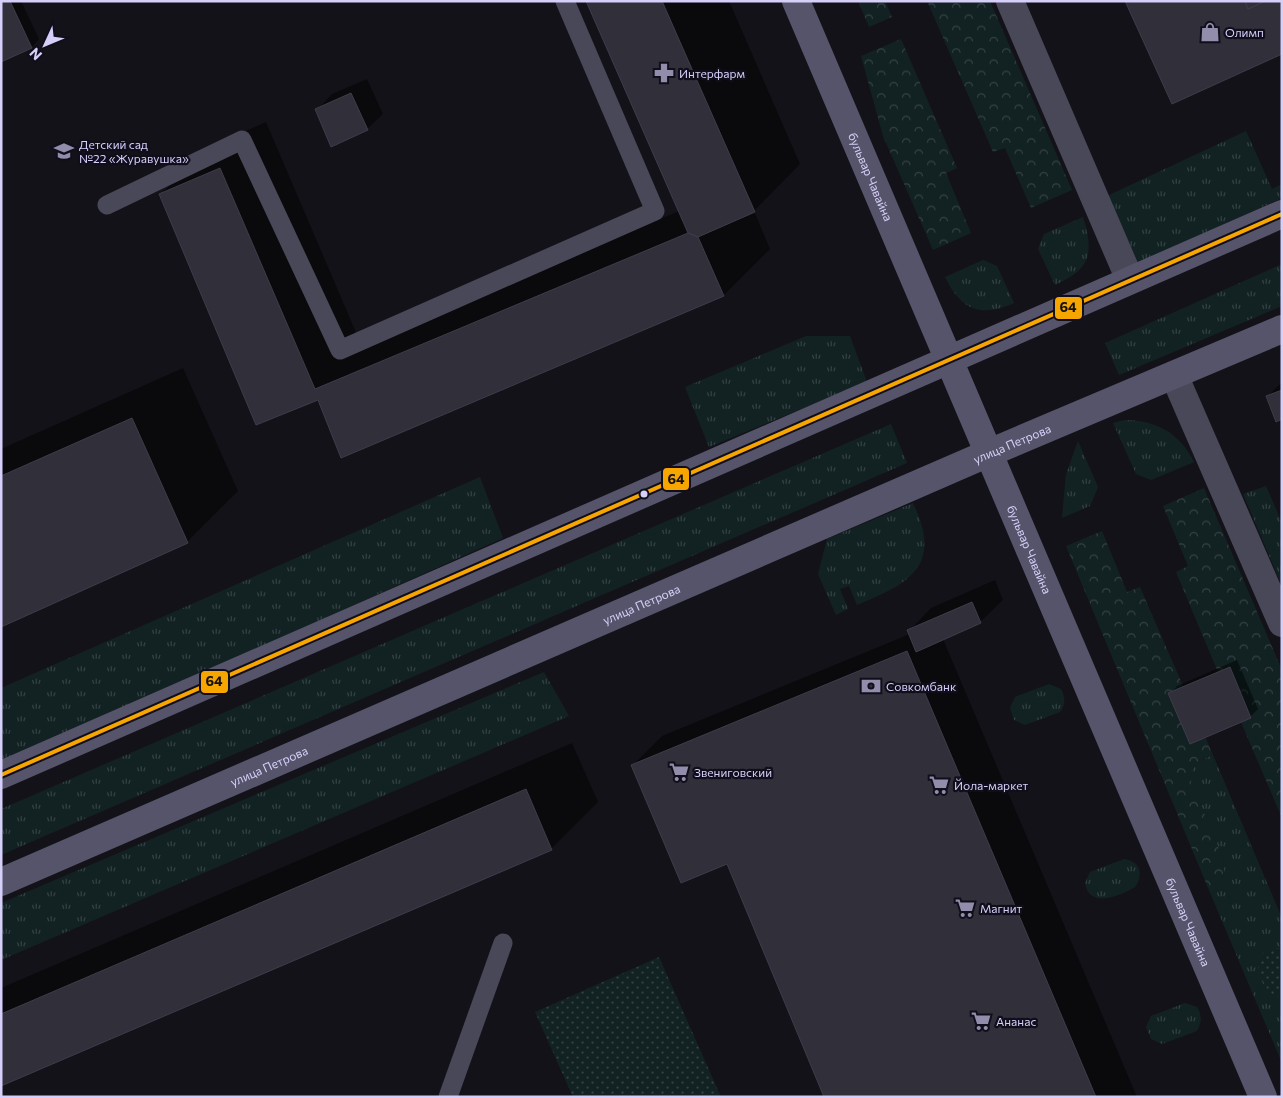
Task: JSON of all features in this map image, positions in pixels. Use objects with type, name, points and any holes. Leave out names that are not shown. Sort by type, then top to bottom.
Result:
[{"type":"main road","name":"бульвар Чавайна","points":[[796,1],[1264,1097]]},
{"type":"main road","points":[[1,774],[1282,214]]},
{"type":"main road","name":"улица Петрова","points":[[1,882],[989,453],[1282,328]]},
{"type":"street","points":[[1010,1],[1130,280]]},
{"type":"street","points":[[1174,375],[1282,623]]},
{"type":"lane","points":[[107,205],[242,140],[340,350],[646,215],[654,211],[565,1]]},
{"type":"lane","points":[[448,1097],[503,943]]},
{"type":"green space","points":[[858,1],[885,1],[892,17],[869,27]]},
{"type":"green space","points":[[927,1],[990,1],[1072,190],[1031,208],[1005,148],[993,152]]},
{"type":"green space","points":[[901,39],[957,168],[946,173],[971,233],[933,250],[883,136],[861,56]]},
{"type":"green space","points":[[1246,131],[1272,189],[1282,184],[1282,198],[1136,264],[1107,196]]},
{"type":"green space","points":[[1083,217],[1088,241],[1087,258],[1083,266],[1076,273],[1055,285],[1038,249],[1044,234]]},
{"type":"green space","points":[[983,260],[997,266],[1014,303],[1002,308],[981,310],[965,304],[951,288],[945,277]]},
{"type":"green space","points":[[1282,264],[1282,306],[1119,375],[1105,343]]},
{"type":"green space","points":[[806,336],[850,336],[867,382],[709,447],[685,387]]},
{"type":"green space","points":[[1124,420],[1147,422],[1166,430],[1181,443],[1194,462],[1151,480],[1136,474],[1113,423]]},
{"type":"green space","points":[[891,424],[907,463],[1,855],[1,809]]},
{"type":"green space","points":[[1078,441],[1098,487],[1090,506],[1062,518],[1066,474]]},
{"type":"green space","points":[[480,477],[503,538],[1,764],[1,688]]},
{"type":"green space","points":[[1266,486],[1282,523],[1282,586],[1243,494]]},
{"type":"green space","points":[[1204,488],[1282,670],[1282,818],[1241,722],[1251,718],[1230,667],[1218,672],[1176,572],[1188,566],[1163,506]]},
{"type":"green space","points":[[913,503],[921,525],[924,542],[922,557],[916,569],[906,580],[892,589],[857,605],[849,586],[840,589],[848,609],[836,615],[818,574],[827,539]]},
{"type":"green space","points":[[1102,531],[1127,592],[1140,587],[1213,755],[1196,764],[1191,775],[1191,781],[1223,859],[1223,879],[1211,895],[1066,546]]},
{"type":"green space","points":[[544,672],[569,716],[1,960],[1,903]]},
{"type":"green space","points":[[1049,684],[1061,689],[1064,703],[1060,712],[1025,725],[1014,720],[1010,708],[1015,697]]},
{"type":"green space","points":[[1213,755],[1282,918],[1278,997],[1282,997],[1282,1063],[1211,895],[1223,879],[1223,859],[1191,781],[1191,775],[1196,764]]},
{"type":"green space","points":[[1124,859],[1134,862],[1139,869],[1138,882],[1135,887],[1114,897],[1099,898],[1092,896],[1085,883],[1090,872]]},
{"type":"green space","points":[[1282,947],[1282,997],[1272,994],[1268,990],[1260,974],[1258,963],[1263,953]]},
{"type":"green space","points":[[659,957],[721,1097],[573,1097],[535,1012]]},
{"type":"green space","points":[[1185,1003],[1197,1007],[1199,1010],[1201,1019],[1197,1031],[1162,1044],[1151,1039],[1146,1027],[1151,1016]]},
{"type":"building","points":[[1,1],[10,1],[32,48],[1,62]]},
{"type":"building","points":[[586,1],[662,1],[755,212],[698,237],[688,233]]},
{"type":"building","name":"Олимп","points":[[1125,1],[1245,1],[1248,9],[1265,1],[1282,1],[1282,54],[1172,104]]},
{"type":"building","points":[[1245,1],[1265,1],[1248,9]]},
{"type":"building","points":[[351,93],[368,130],[331,147],[315,109]]},
{"type":"building","points":[[220,168],[315,389],[688,233],[698,237],[724,296],[341,458],[318,400],[256,425],[159,194]]},
{"type":"building","points":[[1282,390],[1282,419],[1276,422],[1266,396]]},
{"type":"building","points":[[132,418],[188,543],[1,627],[1,476]]},
{"type":"building","points":[[972,602],[981,623],[916,652],[907,630]]},
{"type":"building","points":[[907,651],[1096,1097],[824,1097],[727,864],[681,883],[631,765]]},
{"type":"building","points":[[1230,667],[1251,718],[1190,744],[1168,693]]},
{"type":"building","points":[[526,789],[552,850],[1,1086],[1,1014]]},
{"type":"transit line","name":"64","points":[[1,775],[1282,214]]},
{"type":"place","name":"Олимп","points":[[1210,32]]},
{"type":"place","name":"Интерфарм","points":[[664,73]]},
{"type":"place","name":"Детский сад №22 «Журавушка»","points":[[64,151]]},
{"type":"place","name":"Совкомбанк","points":[[871,686]]},
{"type":"place","name":"Звениговский","points":[[679,772]]},
{"type":"place","name":"Йола-маркет","points":[[939,785]]},
{"type":"place","name":"Магнит","points":[[965,908]]},
{"type":"place","name":"Ананас","points":[[981,1021]]}]
